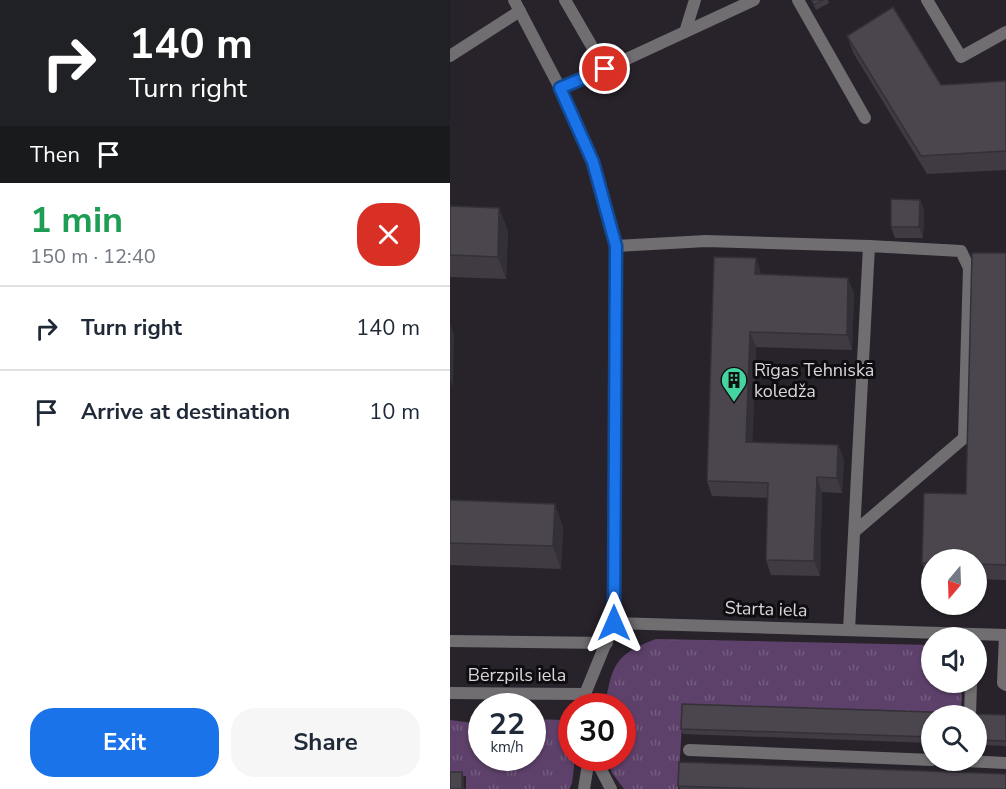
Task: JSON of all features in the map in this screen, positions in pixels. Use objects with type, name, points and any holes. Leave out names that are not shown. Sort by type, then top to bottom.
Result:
[{"type":"street","points":[[565,0],[605,69]]},
{"type":"street","points":[[685,32],[695,0]]},
{"type":"street","points":[[560,88],[753,0]]},
{"type":"street","points":[[798,0],[864,118]]},
{"type":"street","points":[[927,0],[961,57],[1006,32]]},
{"type":"street","points":[[450,56],[517,6],[560,88],[593,162],[616,246],[614,623],[585,693]]},
{"type":"street","points":[[616,246],[706,241],[869,246],[961,252],[969,268],[964,438],[854,532]]},
{"type":"street","points":[[849,630],[869,246]]},
{"type":"street","name":"Starta iela","points":[[614,623],[921,633]]},
{"type":"street","points":[[1005,635],[1003,683],[1006,685]]},
{"type":"street","name":"Starta iela","points":[[987,636],[1005,635]]},
{"type":"street","points":[[450,642],[607,643]]},
{"type":"street","name":"Bērzpils iela","points":[[450,693],[558,693]]},
{"type":"street","points":[[689,750],[921,760]]},
{"type":"street","points":[[987,762],[1006,763]]},
{"type":"street","points":[[584,789],[587,771]]},
{"type":"street","points":[[602,771],[611,789]]},
{"type":"green space","points":[[656,639],[921,645],[921,693],[962,693],[961,705],[921,705],[921,714],[683,708],[678,789],[624,789],[611,771],[636,771],[636,693],[608,693],[613,671],[618,663],[632,650]]},
{"type":"green space","points":[[546,719],[558,720],[558,771],[573,771],[569,789],[466,789],[466,776],[450,776],[450,720],[468,722],[468,771],[546,771]]},
{"type":"building","points":[[812,0],[823,0],[814,5]]},
{"type":"building","points":[[893,7],[941,85],[1006,81],[1006,151],[921,156],[847,36]]},
{"type":"building","points":[[891,199],[920,200],[919,227],[891,227]]},
{"type":"building","points":[[450,206],[499,208],[498,257],[450,255]]},
{"type":"building","points":[[972,253],[1006,253],[1006,565],[987,564],[987,549],[922,549],[924,493],[966,494]]},
{"type":"building","name":"Rīgas Tehniskā koledža","points":[[714,257],[756,258],[755,274],[848,278],[847,335],[750,332],[746,442],[838,445],[837,478],[817,477],[814,561],[766,560],[768,483],[707,481]]},
{"type":"building","points":[[450,500],[555,504],[553,546],[450,543]]},
{"type":"building","points":[[682,704],[921,712],[921,737],[681,729]]},
{"type":"building","points":[[987,714],[1006,715],[1006,741],[987,740]]},
{"type":"building","points":[[679,762],[1006,774],[1006,789],[762,789],[678,786]]},
{"type":"building","points":[[450,772],[462,772],[462,789],[450,789]]},
{"type":"place","name":"Rīgas Tehniskā koledža","points":[[734,403]]},
{"type":"route","points":[[605,69],[560,88],[593,162],[616,246],[614,623]]}]
